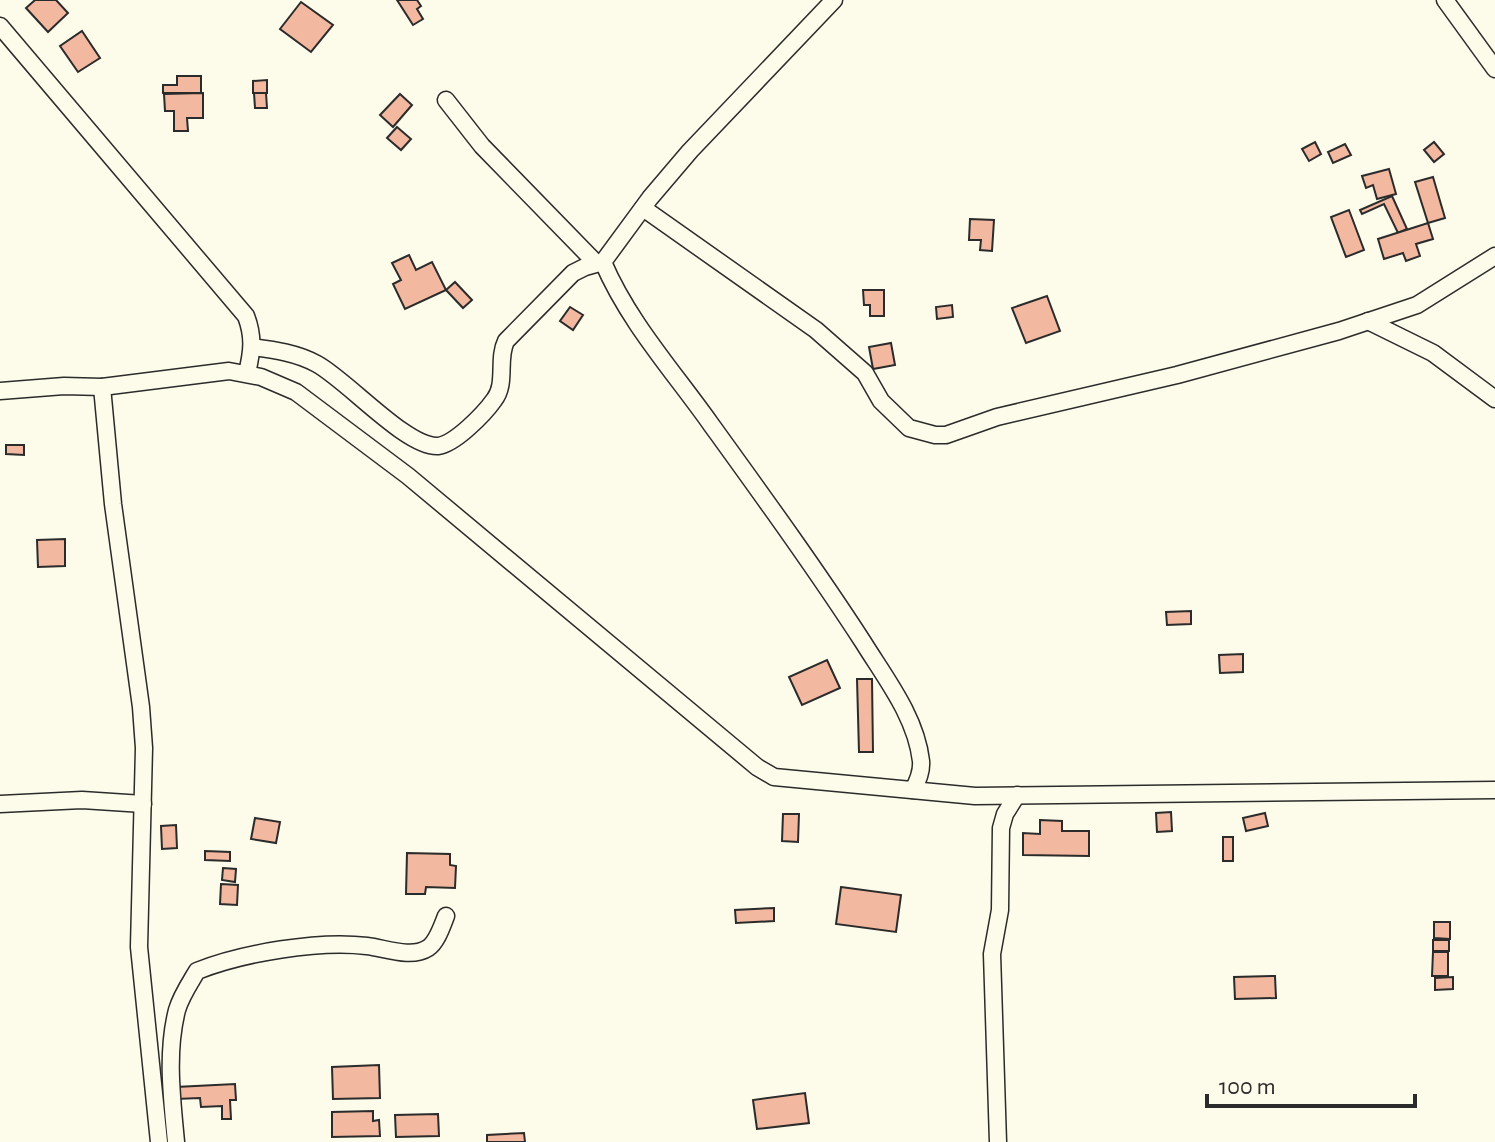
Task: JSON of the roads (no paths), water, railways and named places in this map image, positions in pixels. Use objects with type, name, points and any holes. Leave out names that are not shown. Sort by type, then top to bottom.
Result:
[{"type":"street","points":[[252,347],[296,355],[317,364],[342,380],[418,443],[448,444],[495,400],[506,341],[573,273],[599,262],[690,151],[834,0]]},
{"type":"street","points":[[1445,0],[1495,69]]},
{"type":"street","points":[[0,26],[246,316],[252,347],[247,373]]},
{"type":"street","points":[[446,100],[482,146],[599,262],[635,321],[852,625],[896,695],[914,733],[921,762],[919,779],[913,790]]},
{"type":"street","points":[[643,208],[816,330],[865,373],[881,401],[909,428],[935,435],[946,435],[997,417],[1177,375],[1368,321],[1417,305],[1495,256]]},
{"type":"street","points":[[1368,321],[1433,353],[1495,399]]},
{"type":"street","points":[[0,391],[64,386],[102,387],[207,372],[247,373],[296,392],[408,476],[774,777],[975,796],[1495,790]]},
{"type":"street","points":[[102,387],[116,533],[141,707],[144,748],[139,947],[159,1142]]},
{"type":"street","points":[[998,1142],[992,954],[1000,910],[1001,828],[1005,814],[1017,795]]},
{"type":"street","points":[[0,804],[82,800],[143,804]]},
{"type":"street","points":[[176,1142],[171,1090],[173,1032],[178,1007],[197,971],[236,958],[328,944],[414,952],[429,947],[446,916]]}]
